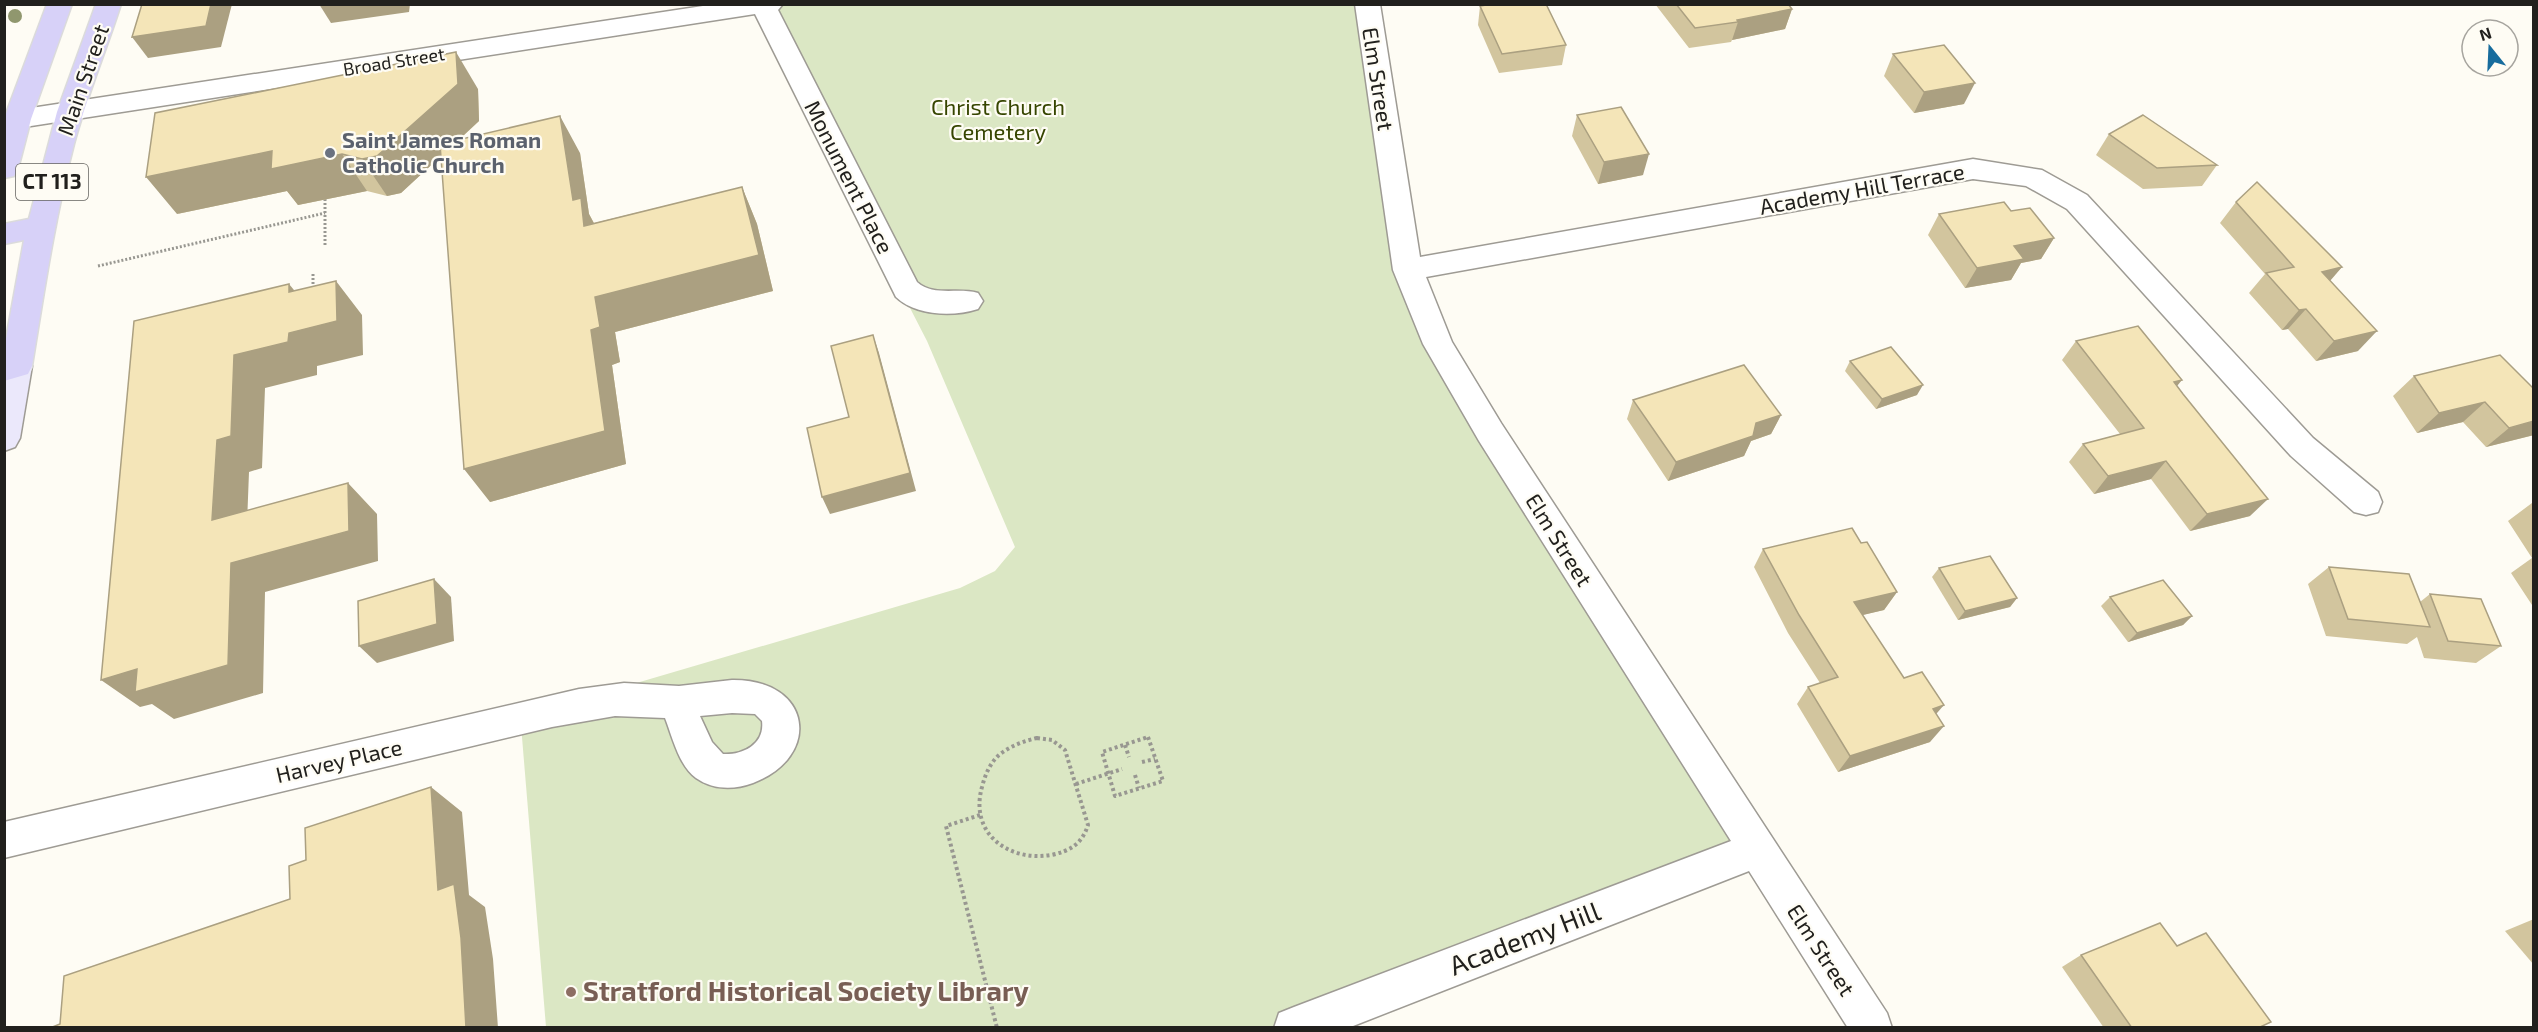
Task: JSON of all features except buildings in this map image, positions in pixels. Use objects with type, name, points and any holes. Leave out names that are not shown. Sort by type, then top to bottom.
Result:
[{"type":"main road","name":"Main Street","points":[[4,169],[18,118],[60,4]]},
{"type":"main road","name":"Main Street","points":[[4,438],[11,368],[40,227],[70,111],[109,4]]},
{"type":"main road","points":[[4,234],[40,227]]},
{"type":"street","name":"Elm Street","points":[[1367,4],[1408,270],[1438,344],[1490,432],[1872,1028]]},
{"type":"street","name":"Broad Street","points":[[18,118],[767,5]]},
{"type":"street","name":"Monument Place","points":[[767,5],[906,289],[916,297],[924,299],[968,301]]},
{"type":"street","name":"Academy Hill Terrace","points":[[1408,270],[1973,169],[2032,177],[2077,202],[2302,447],[2366,502]]},
{"type":"street","name":"Harvey Place","points":[[4,840],[552,711],[624,699],[676,702]]},
{"type":"street","name":"Academy Hill","points":[[1294,1028],[1756,850]]},
{"type":"path","points":[[325,199],[325,245]]},
{"type":"path","points":[[98,266],[325,213]]},
{"type":"path","points":[[313,274],[313,296]]},
{"type":"path","points":[[1148,737],[1155,759],[1163,781],[1115,796],[1102,752],[1148,737]]},
{"type":"path","points":[[1048,738],[1058,742],[1068,757],[1088,825],[1086,836],[1077,846],[1036,857],[1023,856],[1010,852],[991,838],[980,815],[978,795],[993,761],[1014,745],[1048,738]]},
{"type":"path","points":[[1125,745],[1129,757]]},
{"type":"path","points":[[1142,762],[1155,759]]},
{"type":"path","points":[[1076,784],[1122,769]]},
{"type":"path","points":[[1135,775],[1139,788]]},
{"type":"path","points":[[980,815],[946,826],[998,1028]]},
{"type":"green space","name":"Christ Church Cemetery","points":[[771,4],[1367,5],[1408,270],[1756,850],[1294,1027],[546,1027],[520,713],[616,689],[960,588],[995,571],[1015,547],[927,341],[755,7]]},
{"type":"place","name":"Saint James Roman Catholic Church","points":[[330,153]]},
{"type":"place","name":"Stratford Historical Society Library","points":[[571,992]]}]
